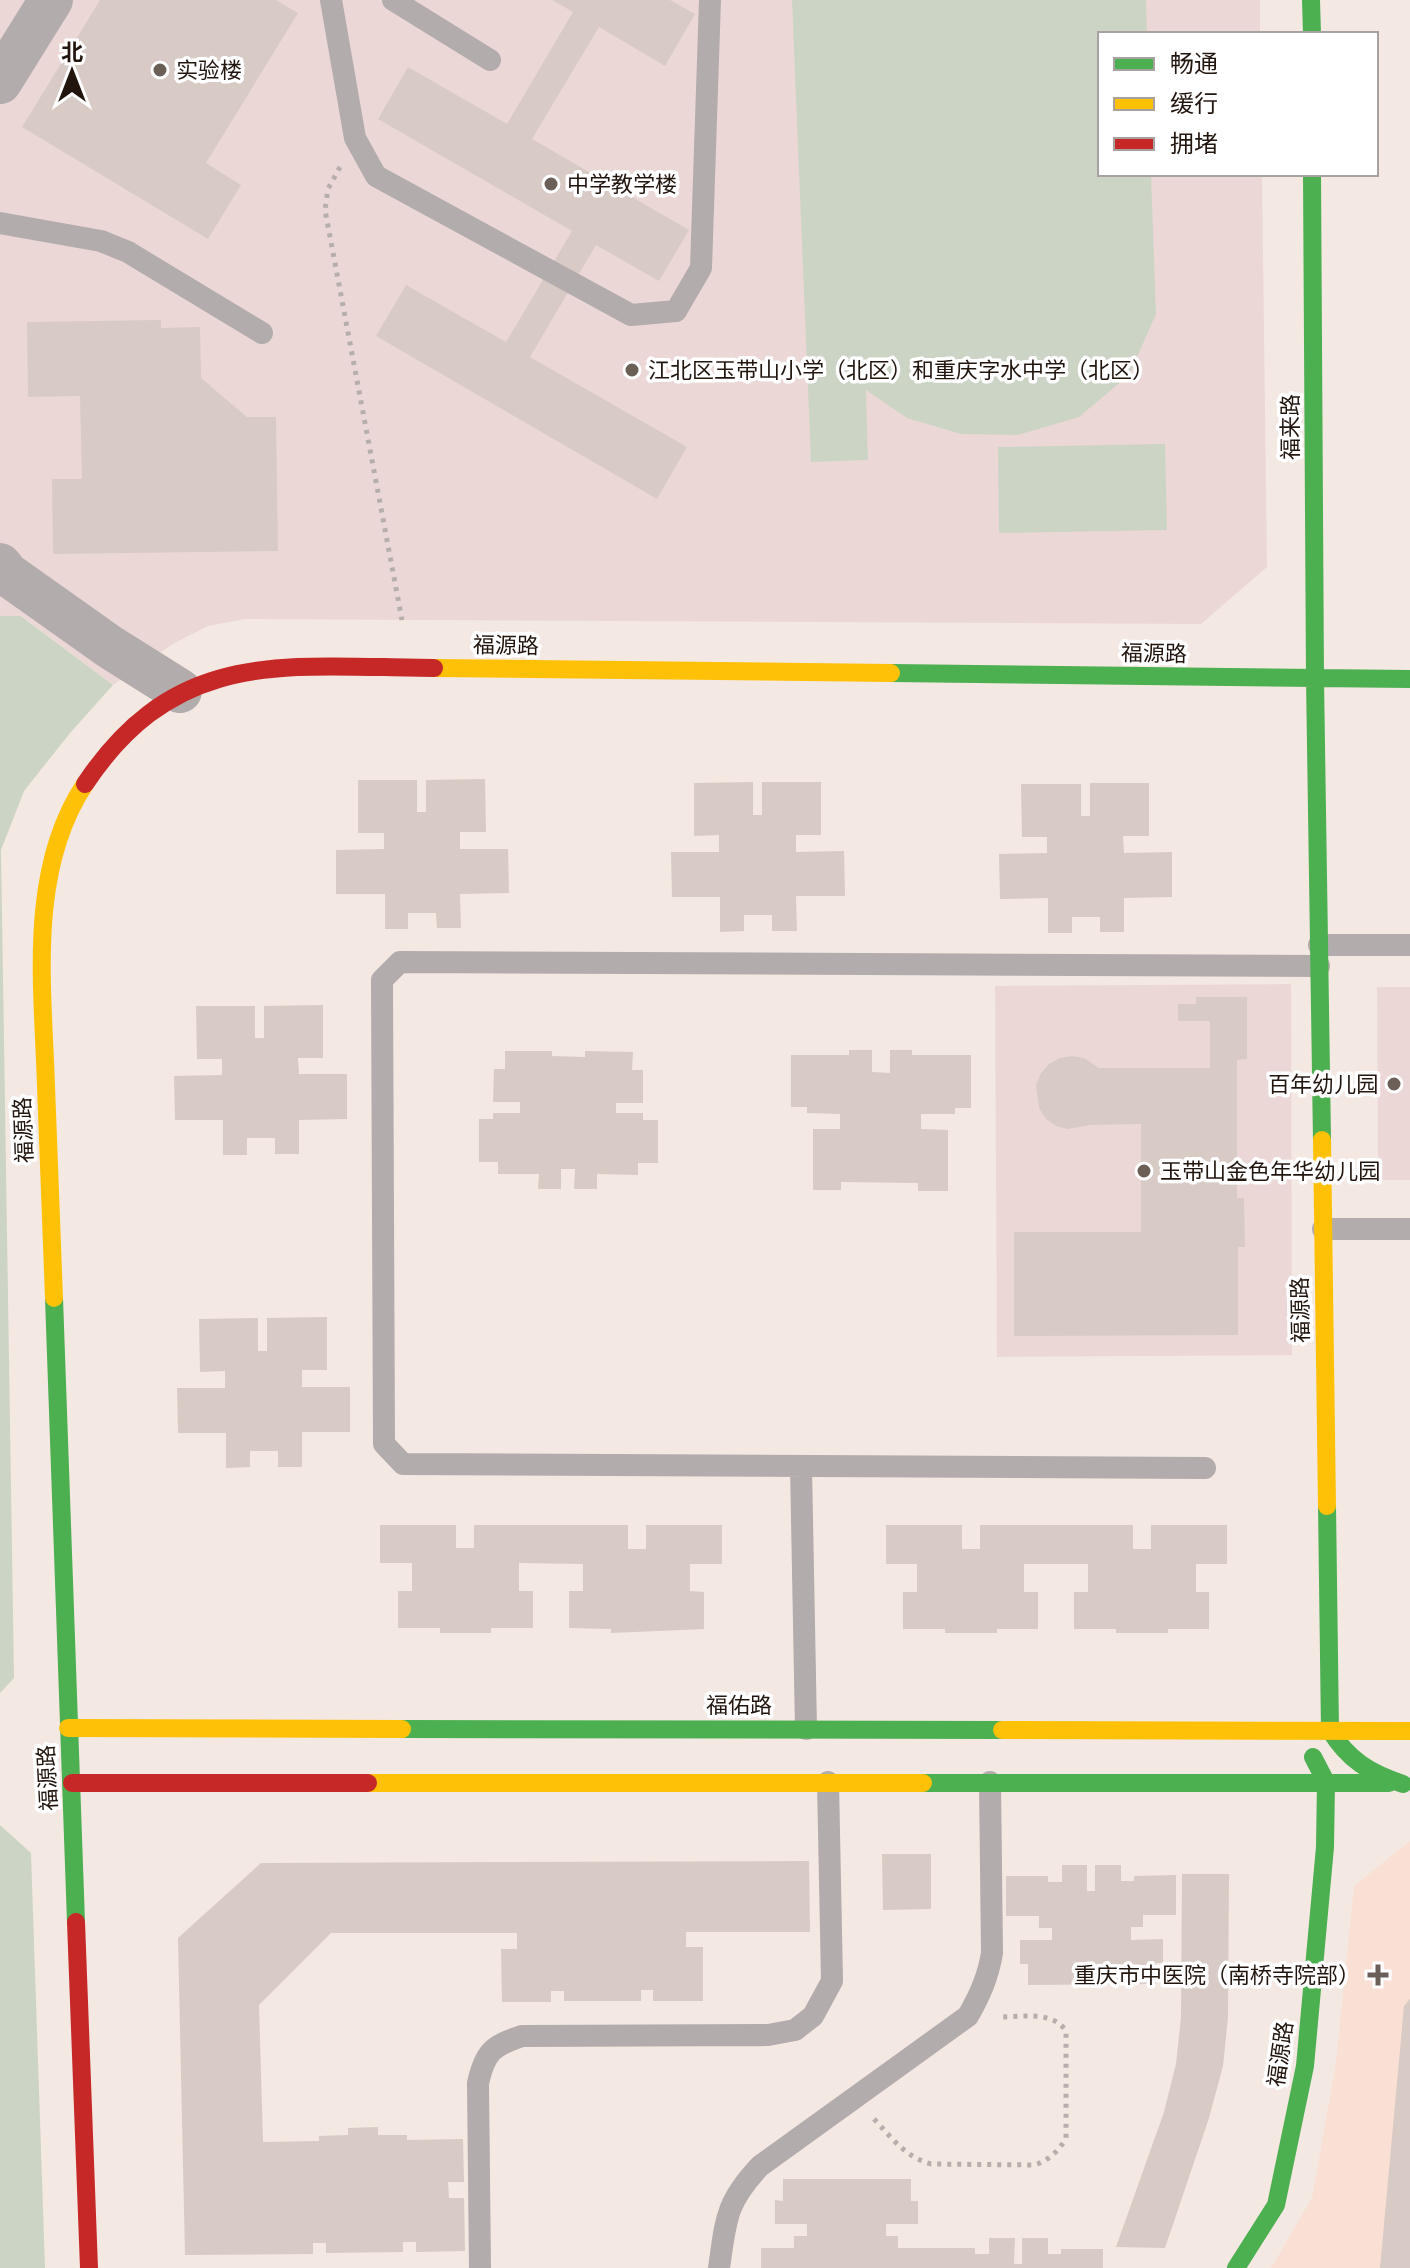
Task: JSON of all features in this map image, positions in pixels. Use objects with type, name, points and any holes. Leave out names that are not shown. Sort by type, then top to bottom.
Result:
[{"type":"street","points":[[0,82],[51,0]]},
{"type":"street","points":[[1311,0],[1312,32]]},
{"type":"street","name":"福来路","points":[[1312,176],[1315,679]]},
{"type":"street","points":[[0,565],[7,574],[110,647],[180,691]]},
{"type":"street","name":"福源路","points":[[89,2268],[41,944],[49,876],[69,813],[106,753],[149,711],[180,691],[228,675],[316,667],[1315,679],[1330,1730]]},
{"type":"street","points":[[1315,679],[1410,679]]},
{"type":"street","points":[[1312,1697],[1329,1663]]},
{"type":"street","points":[[1257,1729],[1298,1710]]},
{"type":"street","name":"福佑路","points":[[68,1728],[1410,1731]]},
{"type":"street","points":[[1257,1729],[1306,1749],[1318,1764],[1326,1782]]},
{"type":"street","points":[[1330,1730],[1356,1766],[1407,1784]]},
{"type":"street","name":"福源路","points":[[1236,2268],[1276,2205],[1305,2066],[1325,1847],[1326,1782]]},
{"type":"street","points":[[72,1783],[1407,1784]]},
{"type":"street","points":[[1365,1801],[1373,1795],[1407,1784]]},
{"type":"street","points":[[1325,1847],[1341,1823]]},
{"type":"lane","points":[[331,0],[355,138],[376,176],[631,315],[676,311],[701,268],[710,0]]},
{"type":"lane","points":[[393,0],[490,60]]},
{"type":"lane","points":[[0,223],[101,241],[128,252],[262,333]]},
{"type":"lane","points":[[1205,1468],[403,1464],[384,1444],[382,980],[400,962],[1319,956],[1410,945]]},
{"type":"lane","points":[[1323,1229],[1410,1229]]},
{"type":"lane","points":[[801,1466],[806,1729]]},
{"type":"lane","points":[[480,2268],[478,2083],[483,2059],[499,2043],[522,2036],[768,2035],[795,2030],[813,2016],[832,1981],[828,1782]]},
{"type":"lane","points":[[719,2268],[726,2214],[739,2188],[760,2166],[968,2016],[985,1984],[992,1953],[990,1782]]},
{"type":"path","points":[[355,138],[328,189],[325,210],[402,620]]},
{"type":"path","points":[[855,2098],[901,2149],[915,2159],[931,2164],[1035,2165],[1048,2159],[1059,2150],[1066,2138],[1066,2031],[1059,2021],[1048,2017],[968,2016]]},
{"type":"shaded area","name":"江北区玉带山小学（北区）和重庆字水中学（北区）","points":[[0,0],[1260,0],[1260,32],[1098,32],[1098,176],[1262,176],[1267,567],[1201,624],[245,619],[208,626],[173,644],[113,685],[22,616],[0,616]]},
{"type":"shaded area","points":[[792,0],[1146,0],[1147,32],[1098,32],[1098,176],[1151,176],[1156,314],[1129,375],[1079,417],[1018,435],[961,434],[907,418],[866,390],[868,460],[811,462]]},
{"type":"shaded area","points":[[1165,444],[1167,530],[999,533],[998,447]]},
{"type":"shaded area","points":[[0,616],[21,616],[113,685],[24,791],[1,850],[14,1678],[0,1693]]},
{"type":"shaded area","name":"玉带山金色年华幼儿园","points":[[1291,984],[1292,1355],[997,1357],[995,986]]},
{"type":"shaded area","name":"百年幼儿园","points":[[1377,987],[1410,987],[1410,1180],[1378,1180]]},
{"type":"shaded area","points":[[0,1825],[31,1853],[45,2268],[0,2268]]},
{"type":"shaded area","name":"重庆市中医院（南桥寺院部）","points":[[1410,1841],[1410,2268],[1271,2268],[1312,2198],[1336,2063],[1354,1886]]},
{"type":"building","name":"实验楼","points":[[100,0],[276,0],[298,13],[206,163],[241,185],[208,239],[22,127]]},
{"type":"building","points":[[552,0],[670,0],[695,14],[665,66],[599,27],[532,139],[689,230],[659,281],[596,245],[530,357],[687,447],[657,499],[376,336],[406,285],[506,342],[572,231],[378,119],[408,67],[507,124],[573,12]]},
{"type":"building","points":[[161,320],[161,328],[200,327],[201,378],[247,417],[276,417],[278,551],[53,554],[52,479],[82,479],[80,396],[28,397],[27,322]]},
{"type":"building","points":[[485,779],[486,832],[460,832],[460,849],[508,849],[509,893],[460,894],[461,928],[437,928],[436,913],[408,913],[408,929],[385,929],[385,894],[336,894],[336,850],[384,849],[384,833],[358,833],[358,780],[417,780],[417,812],[426,812],[426,780]]},
{"type":"building","points":[[753,782],[753,815],[762,815],[762,782],[821,782],[821,835],[796,835],[796,852],[844,851],[845,896],[796,896],[797,931],[772,931],[772,915],[744,915],[744,931],[720,932],[720,897],[672,897],[671,852],[719,852],[719,835],[694,836],[694,783]]},
{"type":"building","points":[[1090,783],[1149,783],[1149,836],[1123,836],[1124,853],[1172,852],[1172,897],[1124,898],[1124,932],[1100,932],[1100,917],[1072,917],[1072,933],[1048,933],[1048,898],[1000,899],[999,854],[1047,853],[1047,837],[1022,837],[1021,784],[1081,784],[1081,816],[1090,816]]},
{"type":"building","points":[[1196,997],[1247,997],[1247,1059],[1237,1060],[1237,1198],[1244,1198],[1245,1247],[1238,1247],[1238,1335],[1014,1336],[1014,1232],[1141,1232],[1141,1124],[1067,1129],[1056,1126],[1046,1119],[1039,1108],[1036,1085],[1041,1073],[1049,1064],[1072,1056],[1084,1058],[1099,1068],[1210,1068],[1210,1021],[1178,1021],[1178,1004],[1196,1004]]},
{"type":"building","points":[[323,1005],[323,1058],[298,1058],[299,1074],[347,1074],[347,1119],[299,1120],[299,1154],[275,1154],[275,1138],[247,1138],[247,1155],[223,1155],[223,1120],[175,1120],[174,1076],[222,1075],[222,1059],[197,1059],[196,1006],[255,1006],[255,1038],[264,1038],[264,1006]]},
{"type":"building","points":[[849,1050],[872,1050],[872,1072],[890,1073],[890,1050],[912,1050],[912,1055],[971,1055],[971,1108],[955,1108],[955,1114],[921,1114],[921,1129],[948,1130],[948,1191],[918,1191],[918,1183],[841,1182],[841,1190],[813,1190],[813,1129],[840,1129],[840,1114],[807,1113],[807,1107],[791,1107],[791,1055],[849,1055]]},
{"type":"building","points":[[505,1051],[552,1051],[552,1056],[585,1057],[585,1051],[633,1052],[632,1070],[643,1070],[643,1103],[616,1103],[616,1113],[643,1113],[643,1120],[658,1120],[658,1163],[638,1163],[638,1175],[597,1174],[597,1189],[574,1189],[575,1169],[561,1169],[561,1189],[538,1189],[539,1174],[498,1174],[498,1162],[479,1162],[479,1119],[493,1119],[493,1113],[520,1113],[520,1102],[493,1102],[494,1069],[505,1069]]},
{"type":"building","points":[[327,1317],[327,1370],[302,1370],[302,1387],[350,1387],[350,1432],[302,1432],[302,1467],[278,1467],[278,1451],[250,1451],[250,1467],[226,1468],[226,1433],[178,1433],[177,1388],[225,1388],[225,1371],[200,1372],[199,1319],[258,1318],[258,1351],[267,1351],[267,1318]]},
{"type":"building","points":[[380,1525],[456,1525],[456,1548],[474,1548],[474,1525],[628,1525],[628,1549],[646,1549],[646,1525],[722,1525],[722,1564],[690,1564],[690,1591],[704,1592],[704,1629],[611,1633],[611,1629],[569,1628],[569,1591],[583,1591],[583,1564],[519,1563],[519,1591],[533,1591],[533,1628],[491,1628],[491,1633],[440,1633],[440,1628],[398,1628],[398,1591],[412,1591],[412,1563],[380,1563]]},
{"type":"building","points":[[886,1525],[962,1525],[962,1549],[980,1549],[980,1525],[1133,1525],[1133,1549],[1151,1549],[1151,1525],[1227,1525],[1227,1564],[1196,1564],[1196,1592],[1209,1592],[1209,1629],[1116,1633],[1116,1629],[1074,1629],[1074,1592],[1088,1592],[1088,1564],[1024,1564],[1024,1592],[1038,1592],[1038,1629],[945,1633],[945,1629],[903,1629],[903,1592],[917,1592],[917,1564],[886,1564]]},
{"type":"building","points":[[882,1854],[931,1854],[931,1909],[883,1910]]},
{"type":"building","points":[[809,1861],[810,1932],[686,1932],[686,1947],[703,1947],[703,2001],[653,2001],[653,1990],[641,1990],[641,2001],[564,2001],[564,1991],[551,1991],[551,2002],[502,2002],[501,1949],[517,1949],[517,1933],[331,1933],[259,2005],[263,2142],[319,2141],[319,2136],[348,2135],[348,2128],[378,2127],[378,2135],[407,2135],[407,2140],[463,2139],[464,2182],[448,2182],[449,2198],[464,2198],[465,2251],[416,2252],[416,2242],[403,2242],[403,2252],[326,2253],[326,2243],[313,2243],[313,2254],[185,2255],[178,1938],[261,1863]]},
{"type":"building","points":[[1062,1865],[1087,1865],[1087,1891],[1095,1891],[1095,1865],[1121,1865],[1121,1881],[1134,1881],[1134,1876],[1176,1875],[1176,1915],[1143,1915],[1143,1927],[1131,1927],[1131,1940],[1163,1939],[1163,1963],[1156,1963],[1156,1984],[1028,1985],[1028,1964],[1020,1964],[1020,1940],[1052,1940],[1052,1928],[1039,1928],[1039,1916],[1006,1916],[1006,1876],[1048,1876],[1048,1882],[1062,1882]]},
{"type":"building","points":[[1182,1874],[1229,1874],[1228,2017],[1223,2066],[1209,2118],[1165,2248],[1116,2247],[1164,2112],[1176,2064],[1181,2017]]},
{"type":"building","points":[[1410,1999],[1410,2268],[1380,2268],[1404,2006]]},
{"type":"building","points":[[783,2179],[911,2179],[911,2201],[918,2201],[918,2224],[886,2224],[886,2236],[898,2236],[898,2248],[975,2248],[975,2254],[989,2254],[989,2238],[1015,2238],[1014,2264],[1022,2264],[1022,2238],[1048,2238],[1048,2254],[1061,2254],[1061,2249],[1103,2249],[1103,2268],[761,2268],[761,2248],[794,2248],[794,2236],[807,2236],[807,2224],[775,2224],[775,2200],[783,2201]]},
{"type":"traffic: fast","points":[[1311,0],[1312,32]]},
{"type":"traffic: fast","points":[[1312,176],[1322,1140]]},
{"type":"traffic: fast","points":[[891,673],[1410,679]]},
{"type":"traffic: fast","points":[[54,1298],[76,1922]]},
{"type":"traffic: fast","points":[[1327,1506],[1330,1730],[1344,1750],[1361,1764],[1403,1784]]},
{"type":"traffic: fast","points":[[402,1729],[1002,1730]]},
{"type":"traffic: fast","points":[[1236,2268],[1276,2205],[1305,2066],[1325,1847],[1326,1782],[1313,1757]]},
{"type":"traffic: fast","points":[[923,1783],[1389,1783]]},
{"type":"traffic: slow","points":[[434,668],[891,673]]},
{"type":"traffic: slow","points":[[54,1298],[43,930],[46,892],[54,854],[67,818],[85,784]]},
{"type":"traffic: slow","points":[[1322,1140],[1327,1506]]},
{"type":"traffic: slow","points":[[68,1728],[402,1729]]},
{"type":"traffic: slow","points":[[1002,1730],[1410,1731]]},
{"type":"traffic: slow","points":[[368,1783],[923,1783]]},
{"type":"traffic: jam","points":[[85,784],[120,739],[158,708],[197,686],[239,674],[283,668],[434,668]]},
{"type":"traffic: jam","points":[[72,1783],[368,1783]]},
{"type":"traffic: jam","points":[[76,1922],[89,2268]]},
{"type":"place","name":"实验楼","points":[[160,70]]},
{"type":"place","name":"中学教学楼","points":[[551,184]]},
{"type":"place","name":"江北区玉带山小学（北区）和重庆字水中学（北区）","points":[[632,370]]},
{"type":"place","name":"百年幼儿园","points":[[1394,1084]]},
{"type":"place","name":"玉带山金色年华幼儿园","points":[[1144,1171]]},
{"type":"place","name":"重庆市中医院（南桥寺院部）","points":[[1378,1975]]}]
